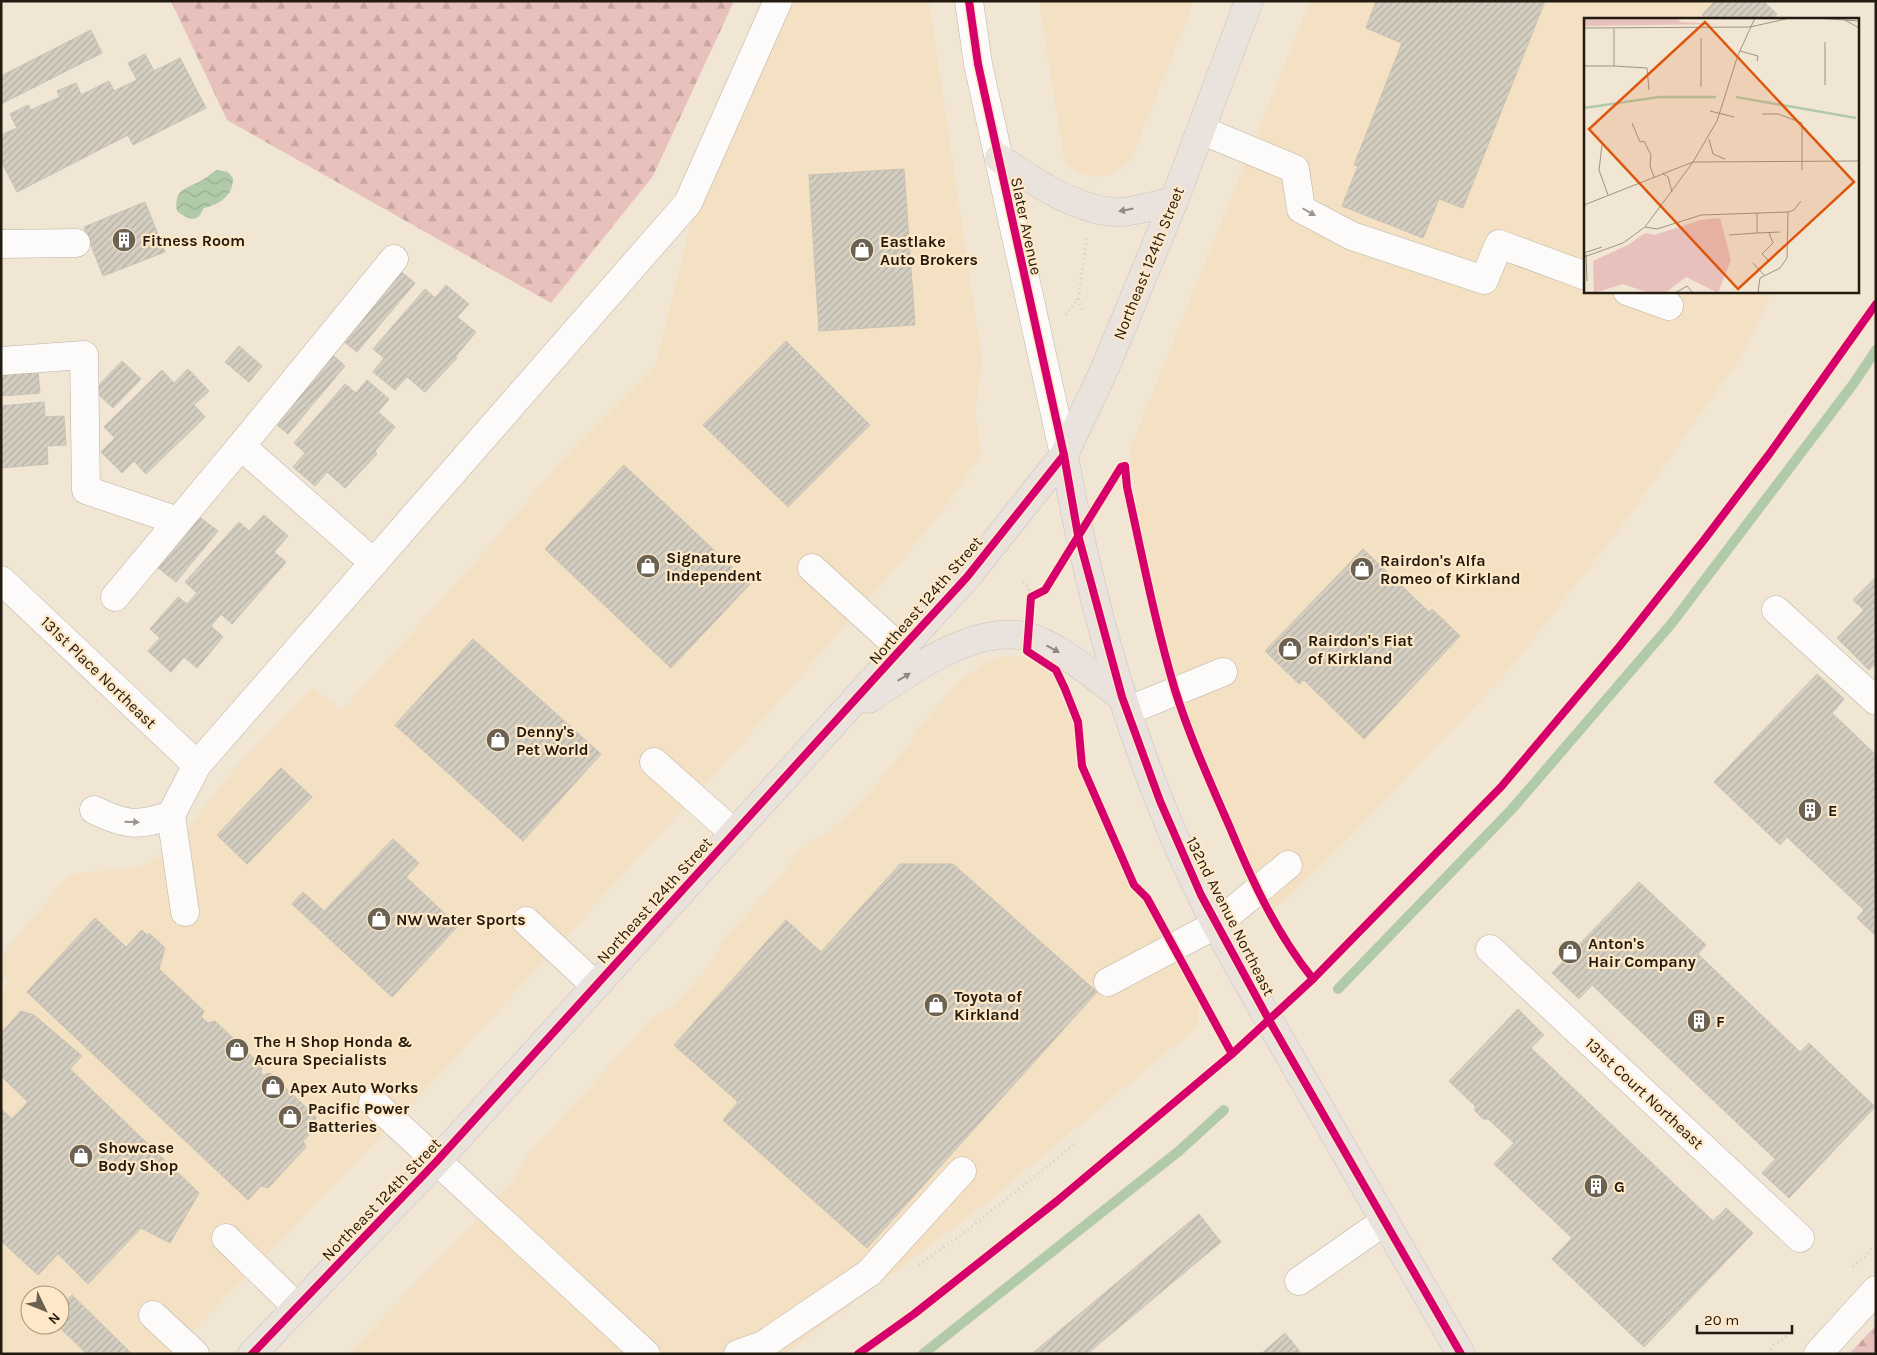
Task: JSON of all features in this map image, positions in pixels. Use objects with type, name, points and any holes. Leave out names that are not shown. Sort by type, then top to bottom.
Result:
[{"type":"main road","name":"Northeast 124th Street","points":[[252,1354],[436,1162],[902,649],[967,577],[1064,455],[1106,366],[1174,201],[1250,1]]},
{"type":"main road","points":[[999,158],[1039,186],[1074,202],[1114,213],[1174,201]]},
{"type":"main road","name":"132nd Avenue Northeast","points":[[1064,455],[1078,535],[1125,704],[1160,801],[1201,895],[1269,1020],[1461,1354]]},
{"type":"main road","points":[[834,723],[935,658],[970,641],[1000,634],[1029,637],[1056,650],[1125,704]]},
{"type":"street","points":[[186,912],[171,815],[197,765],[688,202],[778,1]]},
{"type":"street","name":"Slater Avenue","points":[[969,1],[978,64],[1064,455]]},
{"type":"street","points":[[1201,130],[1295,169],[1302,209],[1352,236],[1484,280],[1499,244],[1584,275]]},
{"type":"street","points":[[1,244],[76,244]]},
{"type":"street","points":[[114,597],[394,259]]},
{"type":"street","points":[[1631,292],[1669,306]]},
{"type":"street","points":[[1,361],[84,355],[86,490],[178,521]]},
{"type":"street","points":[[241,446],[374,563]]},
{"type":"street","points":[[812,568],[902,649]]},
{"type":"street","name":"131st Place Northeast","points":[[5,591],[197,765]]},
{"type":"street","points":[[1776,610],[1876,701]]},
{"type":"street","points":[[1125,704],[1223,672]]},
{"type":"street","points":[[654,762],[734,833]]},
{"type":"street","points":[[94,810],[119,822],[149,823],[171,815]]},
{"type":"street","points":[[1108,982],[1217,924],[1288,865]]},
{"type":"street","points":[[526,921],[595,985]]},
{"type":"street","name":"131st Court Northeast","points":[[1490,949],[1800,1238]]},
{"type":"street","points":[[373,1102],[646,1354]]},
{"type":"street","points":[[738,1354],[763,1345],[869,1273],[962,1171]]},
{"type":"street","points":[[1299,1281],[1385,1221]]},
{"type":"street","points":[[226,1238],[297,1307]]},
{"type":"street","points":[[1818,1354],[1876,1290]]},
{"type":"street","points":[[153,1314],[195,1354]]},
{"type":"path","points":[[1066,315],[1078,299],[1088,233]]},
{"type":"path","points":[[1078,299],[1083,311]]},
{"type":"path","points":[[1023,582],[1029,587],[1031,597],[1045,590]]},
{"type":"path","points":[[914,1269],[969,1229],[1076,1143]]},
{"type":"path","points":[[1847,1274],[1876,1245]]},
{"type":"path","points":[[1768,1354],[1774,1345],[1803,1322]]},
{"type":"shaded area","points":[[794,1],[929,1],[982,361],[975,411],[981,454],[947,505],[890,574],[721,767],[429,1086],[171,1354],[1,1354],[1,991],[10,981],[1,975],[1,956],[70,874],[144,867],[182,836],[236,767],[313,688],[342,711],[487,549],[570,451],[655,366],[693,215]]},
{"type":"shaded area","points":[[1039,1],[1194,1],[1130,161],[1111,175],[1095,177],[1078,173],[1065,163]]},
{"type":"shaded area","points":[[1310,1],[1764,1],[1780,18],[1584,18],[1584,292],[1773,292],[1742,355],[1626,520],[1509,670],[1339,848],[1273,911],[1226,812],[1198,742],[1172,663],[1141,539],[1130,449]]},
{"type":"shaded area","name":"Toyota of Kirkland","points":[[1002,656],[1022,657],[1035,663],[1052,675],[1077,734],[1080,764],[1130,886],[1142,898],[1199,1003],[1198,1026],[991,1199],[785,1354],[348,1354],[512,1183],[526,1157],[653,1018],[673,1006],[712,963],[724,939],[784,873],[796,854],[812,841],[827,833],[862,801],[910,744],[916,731],[963,677],[985,663]]},
{"type":"green space","points":[[171,1],[734,1],[653,176],[551,303],[227,120]]},
{"type":"green space","points":[[1876,1325],[1876,1354],[1849,1354]]},
{"type":"water","points":[[217,170],[228,172],[233,178],[231,190],[228,194],[215,204],[204,208],[200,215],[194,219],[188,218],[177,211],[176,205],[180,192]]},
{"type":"building","points":[[1376,1],[1545,1],[1463,208],[1439,199],[1423,238],[1342,206],[1358,166],[1354,165],[1402,43],[1366,28]]},
{"type":"building","points":[[1715,1],[1763,1],[1777,14],[1773,18],[1705,18],[1702,15]]},
{"type":"building","points":[[91,30],[102,53],[1,104],[1,76]]},
{"type":"building","points":[[145,54],[154,71],[180,58],[206,108],[133,145],[128,135],[17,192],[1,161],[1,135],[17,128],[10,114],[28,105],[31,110],[60,97],[57,91],[76,83],[81,95],[109,81],[114,91],[137,80],[128,63]]},
{"type":"building","name":"Eastlake Auto Brokers","points":[[904,169],[915,325],[819,331],[809,175]]},
{"type":"building","name":"Fitness Room","points":[[145,202],[165,252],[103,276],[84,227]]},
{"type":"building","points":[[395,267],[415,283],[357,352],[337,336]]},
{"type":"building","points":[[446,285],[469,304],[457,317],[476,332],[455,357],[457,358],[425,392],[407,377],[395,390],[373,372],[384,358],[373,349],[425,289],[435,298]]},
{"type":"building","points":[[786,341],[870,425],[788,507],[703,425]]},
{"type":"building","points":[[239,346],[262,366],[249,382],[225,362]]},
{"type":"building","points":[[326,349],[345,366],[288,434],[268,418]]},
{"type":"building","points":[[122,361],[141,379],[113,408],[94,390]]},
{"type":"building","points":[[188,369],[209,391],[194,405],[205,417],[146,474],[134,461],[122,473],[101,452],[115,438],[104,427],[162,370],[174,383]]},
{"type":"building","points":[[38,372],[40,393],[1,396],[1,375]]},
{"type":"building","points":[[367,380],[389,399],[378,412],[395,427],[375,451],[377,454],[345,488],[327,472],[315,486],[293,467],[305,453],[294,443],[345,384],[356,393]]},
{"type":"building","points":[[44,402],[45,417],[64,416],[66,445],[47,446],[48,464],[1,468],[1,406]]},
{"type":"building","name":"Signature Independent","points":[[624,465],[750,584],[671,668],[545,549]]},
{"type":"building","points":[[197,515],[218,531],[176,582],[156,566]]},
{"type":"building","points":[[264,515],[288,536],[274,552],[286,562],[232,624],[221,614],[211,626],[223,637],[197,668],[184,657],[171,672],[148,651],[160,638],[150,629],[178,597],[187,604],[197,593],[185,582],[239,522],[249,531]]},
{"type":"building","points":[[1363,549],[1429,612],[1432,609],[1460,636],[1364,739],[1304,680],[1299,684],[1265,651]]},
{"type":"building","points":[[1876,577],[1876,663],[1869,670],[1837,638],[1864,610],[1853,600]]},
{"type":"building","name":"Denny's Pet World","points":[[473,639],[601,754],[523,841],[395,725]]},
{"type":"building","name":"E","points":[[1817,674],[1844,699],[1832,713],[1876,755],[1876,936],[1857,918],[1864,910],[1787,837],[1780,845],[1714,782]]},
{"type":"building","points":[[281,768],[312,797],[247,864],[217,835]]},
{"type":"building","name":"NW Water Sports","points":[[393,839],[419,863],[406,877],[458,926],[392,997],[292,904],[303,892],[324,911]]},
{"type":"building","points":[[900,864],[953,864],[1097,992],[867,1248],[723,1120],[738,1102],[674,1045],[786,920],[821,952]]},
{"type":"building","name":"F","points":[[1639,882],[1706,945],[1698,954],[1800,1052],[1809,1043],[1875,1107],[1789,1198],[1762,1173],[1775,1159],[1592,985],[1579,999],[1552,973]]},
{"type":"building","points":[[95,918],[126,947],[142,930],[147,935],[149,933],[165,948],[159,969],[204,1011],[201,1017],[208,1023],[215,1021],[262,1066],[261,1073],[263,1075],[270,1073],[316,1117],[314,1123],[317,1126],[303,1141],[306,1147],[268,1188],[261,1186],[248,1200],[27,992]]},
{"type":"building","name":"G","points":[[1518,1009],[1544,1035],[1531,1048],[1713,1221],[1726,1208],[1753,1233],[1644,1347],[1552,1259],[1572,1238],[1494,1164],[1514,1143],[1488,1119],[1483,1119],[1475,1111],[1475,1106],[1449,1081]]},
{"type":"building","name":"Showcase Body Shop","points":[[21,1011],[34,1015],[82,1056],[70,1069],[199,1193],[170,1243],[141,1228],[88,1284],[58,1254],[38,1275],[1,1241],[1,1109],[12,1119],[28,1102],[1,1076],[1,1033]]},
{"type":"building","points":[[1199,1214],[1221,1242],[1087,1354],[1035,1354],[1034,1352]]},
{"type":"building","points":[[72,1295],[132,1354],[87,1354],[67,1335],[70,1335],[70,1297]]},
{"type":"building","points":[[1285,1333],[1302,1354],[1261,1354]]},
{"type":"waterway","points":[[1338,989],[1512,809],[1672,623],[1854,383],[1876,350]]},
{"type":"waterway","points":[[923,1354],[1179,1151],[1224,1110]]},
{"type":"cycle path","points":[[969,1],[978,64],[1064,455],[1078,535],[1122,697],[1160,801],[1201,895],[1269,1020],[1461,1354]]},
{"type":"cycle path","points":[[858,1354],[914,1314],[1057,1201],[1232,1054],[1313,979],[1501,787],[1619,647],[1704,540],[1770,453],[1876,304]]},
{"type":"cycle path","points":[[252,1354],[436,1162],[967,577],[1064,455]]},
{"type":"cycle path","points":[[1232,1054],[1147,898],[1134,885],[1082,766],[1078,722],[1056,670],[1027,651],[1031,597],[1045,590],[1121,467],[1125,466],[1127,487],[1155,614],[1175,690],[1187,726],[1257,889],[1288,944],[1313,979]]},
{"type":"place","name":"Fitness Room","points":[[124,240]]},
{"type":"place","name":"Eastlake Auto Brokers","points":[[862,250]]},
{"type":"place","name":"Signature Independent","points":[[648,566]]},
{"type":"place","name":"Rairdon's Alfa Romeo of Kirkland","points":[[1362,569]]},
{"type":"place","name":"Rairdon's Fiat of Kirkland","points":[[1290,649]]},
{"type":"place","name":"Denny's Pet World","points":[[498,740]]},
{"type":"place","name":"E","points":[[1810,810]]},
{"type":"place","name":"NW Water Sports","points":[[379,919]]},
{"type":"place","name":"Anton's Hair Company","points":[[1570,952]]},
{"type":"place","name":"Toyota of Kirkland","points":[[936,1005]]},
{"type":"place","name":"F","points":[[1699,1021]]},
{"type":"place","name":"The H Shop Honda & Acura Specialists","points":[[237,1050]]},
{"type":"place","name":"Apex Auto Works","points":[[273,1087]]},
{"type":"place","name":"Pacific Power Batteries","points":[[290,1117]]},
{"type":"place","name":"Showcase Body Shop","points":[[81,1156]]},
{"type":"place","name":"G","points":[[1596,1186]]}]
